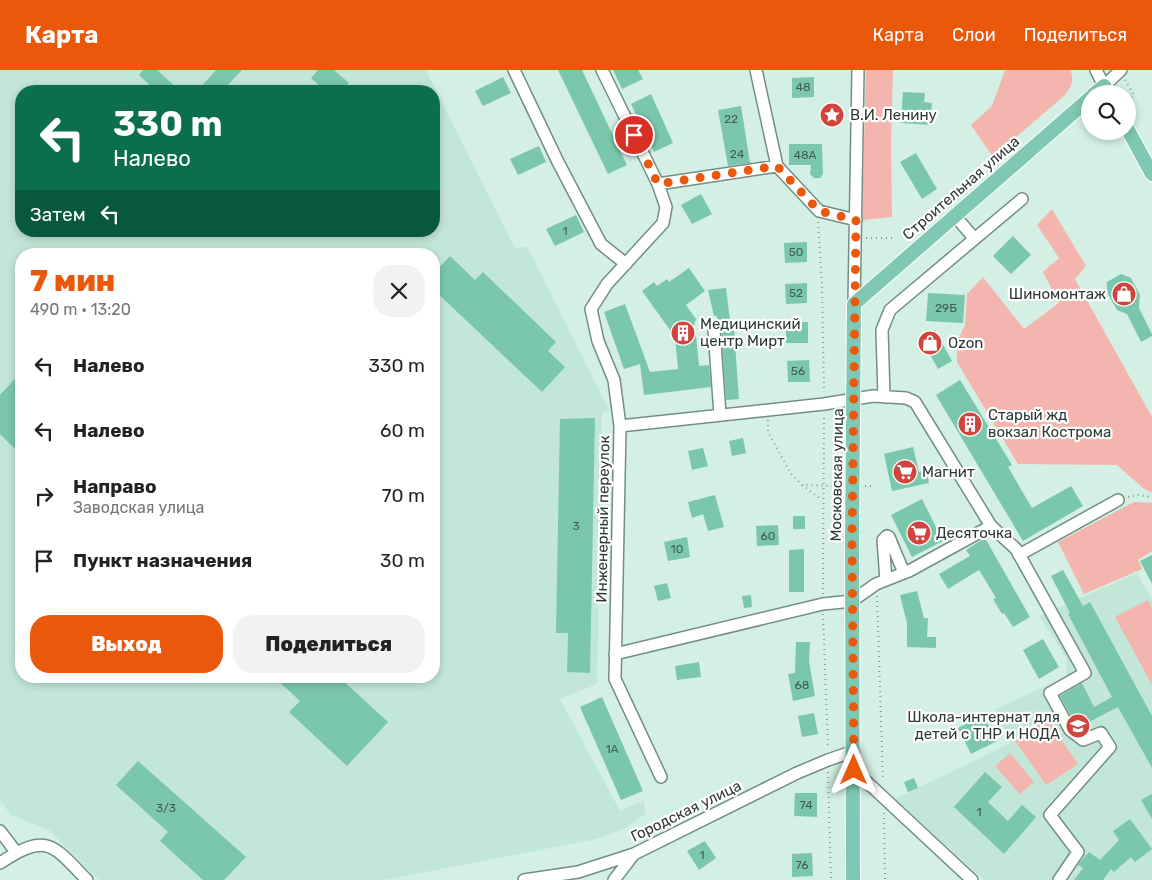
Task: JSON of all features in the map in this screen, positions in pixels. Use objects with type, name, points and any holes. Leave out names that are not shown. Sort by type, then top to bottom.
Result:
[{"type":"main road","name":"Строительная улица","points":[[854,304],[1081,106]]},
{"type":"main road","points":[[1133,140],[1152,174]]},
{"type":"main road","name":"Московская улица","points":[[853,880],[854,304]]},
{"type":"street","points":[[514,70],[558,162],[601,244],[626,264]]},
{"type":"street","points":[[602,70],[658,184],[666,207],[663,223],[607,284],[592,308],[598,341],[614,380],[620,426]]},
{"type":"street","name":"Московская улица","points":[[854,304],[858,70]]},
{"type":"street","points":[[1096,70],[1100,85]]},
{"type":"street","points":[[755,72],[777,166],[819,211],[856,220]]},
{"type":"street","points":[[1110,85],[1123,75]]},
{"type":"street","points":[[658,184],[777,166]]},
{"type":"street","points":[[884,397],[882,330],[890,310],[1022,199]]},
{"type":"street","points":[[955,216],[974,238]]},
{"type":"street","points":[[714,330],[720,415]]},
{"type":"street","name":"Инженерный переулок","points":[[660,777],[615,679],[620,426],[853,400],[873,396],[906,398],[915,402],[991,526],[1016,549],[1085,673],[1050,693],[1070,730],[1084,740],[1101,733],[1110,747],[1050,815],[1078,852],[1059,880]]},
{"type":"street","points":[[1019,555],[1118,500]]},
{"type":"street","points":[[615,654],[822,604],[852,601],[881,582],[943,554],[991,526]]},
{"type":"street","points":[[881,582],[883,540],[887,536],[889,536],[904,573]]},
{"type":"street","name":"Городская улица","points":[[524,880],[578,872],[634,854],[797,773],[854,751]]},
{"type":"street","points":[[854,770],[972,880]]},
{"type":"street","points":[[0,831],[16,852]]},
{"type":"street","points":[[0,863],[16,852],[37,844],[48,845],[60,853],[87,880]]},
{"type":"street","points":[[614,880],[634,854]]},
{"type":"path","points":[[818,218],[822,286],[824,394]]},
{"type":"path","points":[[862,238],[894,238]]},
{"type":"path","points":[[767,410],[768,432],[791,474],[802,485],[823,500]]},
{"type":"path","points":[[822,596],[824,417]]},
{"type":"path","points":[[802,485],[843,486]]},
{"type":"path","points":[[860,486],[874,486]]},
{"type":"path","points":[[1118,500],[1138,494],[1152,497]]},
{"type":"path","points":[[881,582],[884,788]]},
{"type":"path","points":[[823,613],[828,749]]},
{"type":"path","points":[[828,770],[831,880]]},
{"type":"path","points":[[884,810],[885,880]]},
{"type":"shaded area","points":[[0,70],[426,70],[434,85],[15,85],[15,237],[440,237],[440,98],[515,248],[527,247],[609,410],[602,413],[597,684],[560,699],[620,811],[644,800],[645,814],[627,827],[597,839],[384,880],[99,880],[49,830],[11,815],[0,800]]},
{"type":"shaded area","points":[[866,70],[893,70],[892,217],[862,220]]},
{"type":"shaded area","points":[[1005,70],[1070,70],[1072,80],[1071,86],[1065,95],[993,157],[971,125],[992,106]]},
{"type":"shaded area","points":[[1052,209],[1086,266],[1075,279],[1152,417],[1152,493],[1143,488],[1117,465],[1018,464],[957,362],[957,342],[965,325],[967,294],[983,277],[1024,329],[1059,303],[1043,272],[1059,258],[1037,225]]},
{"type":"shaded area","points":[[1134,502],[1152,503],[1152,551],[1138,560],[1142,569],[1084,594],[1058,542]]},
{"type":"shaded area","name":"Школа-интернат для детей с ТНР и НОДА","points":[[1137,573],[1152,600],[1152,794],[1141,800],[1152,819],[1152,880],[984,880],[895,799],[1011,743],[995,709],[1066,677],[1067,659],[1039,616]]},
{"type":"shaded area","points":[[1148,600],[1152,608],[1152,685],[1115,617]]},
{"type":"shaded area","points":[[1047,719],[1078,764],[1046,785],[1015,741]]},
{"type":"shaded area","points":[[1010,753],[1034,782],[1020,794],[995,766]]},
{"type":"building","points":[[143,70],[157,70],[173,85],[150,85],[139,75]]},
{"type":"building","points":[[216,70],[242,70],[228,85],[202,85]]},
{"type":"building","points":[[318,70],[334,70],[349,83],[347,85],[319,85],[311,78]]},
{"type":"building","points":[[558,70],[582,70],[627,165],[608,174]]},
{"type":"building","points":[[613,70],[638,70],[643,79],[622,89]]},
{"type":"building","points":[[503,77],[511,93],[483,106],[475,91]]},
{"type":"building","points":[[814,77],[814,97],[792,98],[792,78]]},
{"type":"building","points":[[903,92],[925,93],[924,102],[932,103],[930,125],[901,123]]},
{"type":"building","points":[[651,94],[673,143],[654,152],[631,104]]},
{"type":"building","points":[[741,106],[750,163],[728,166],[718,110]]},
{"type":"building","points":[[789,144],[822,144],[823,174],[820,178],[814,178],[810,174],[811,165],[789,165]]},
{"type":"building","points":[[539,146],[546,162],[518,175],[510,159]]},
{"type":"building","points":[[916,153],[937,189],[922,199],[900,162]]},
{"type":"building","points":[[701,194],[712,214],[692,224],[681,205]]},
{"type":"building","points":[[576,215],[584,232],[555,246],[546,229]]},
{"type":"building","points":[[1013,236],[1031,255],[1011,274],[993,256]]},
{"type":"building","points":[[807,242],[807,262],[785,263],[784,243]]},
{"type":"building","points":[[450,256],[475,280],[483,272],[556,342],[548,351],[565,367],[542,392],[440,296],[440,267]]},
{"type":"building","name":"Медицинский центр Мирт","points":[[689,268],[705,291],[686,305],[696,319],[694,325],[690,328],[696,336],[699,366],[709,365],[711,387],[644,395],[640,364],[624,369],[604,312],[625,304],[650,372],[678,369],[675,337],[642,291],[654,282],[657,286],[667,279],[669,282]]},
{"type":"building","name":"Шиномонтаж","points":[[1121,274],[1131,278],[1140,295],[1139,308],[1152,334],[1152,336],[1141,342],[1127,314],[1117,310],[1107,292],[1107,282]]},
{"type":"building","points":[[807,283],[807,303],[786,304],[785,284]]},
{"type":"building","points":[[726,288],[731,329],[734,329],[739,399],[726,400],[721,329],[717,323],[717,316],[714,316],[708,290]]},
{"type":"building","points":[[928,293],[965,295],[963,323],[926,321]]},
{"type":"building","points":[[786,322],[808,322],[808,343],[786,343]]},
{"type":"building","points":[[935,330],[952,361],[938,369],[921,338]]},
{"type":"building","points":[[809,360],[810,382],[788,382],[787,361]]},
{"type":"building","points":[[15,379],[15,449],[0,434],[0,395]]},
{"type":"building","points":[[960,380],[1012,465],[1008,467],[1032,508],[1071,486],[1083,506],[1023,541],[936,395]]},
{"type":"building","points":[[595,418],[590,673],[567,672],[568,633],[556,633],[560,419]]},
{"type":"building","points":[[743,438],[746,453],[732,456],[729,441]]},
{"type":"building","points":[[913,447],[919,472],[926,470],[929,483],[892,491],[884,454]]},
{"type":"building","points":[[703,448],[708,466],[692,470],[688,451]]},
{"type":"building","points":[[715,495],[724,527],[708,531],[703,514],[692,518],[688,502]]},
{"type":"building","points":[[922,499],[943,541],[912,557],[891,515]]},
{"type":"building","points":[[793,516],[805,516],[805,529],[793,529]]},
{"type":"building","points":[[778,525],[779,545],[757,546],[756,526]]},
{"type":"building","points":[[687,537],[690,557],[668,561],[664,542]]},
{"type":"building","points":[[985,538],[1030,617],[1013,627],[993,599],[996,598],[979,570],[948,589],[939,574],[970,556],[966,550]]},
{"type":"building","points":[[804,549],[804,592],[789,592],[789,550]]},
{"type":"building","points":[[1152,555],[1152,584],[1140,561]]},
{"type":"building","points":[[1063,570],[1083,606],[1090,602],[1152,716],[1152,768],[1118,707],[1079,727],[1076,725],[1060,696],[1082,683],[1094,707],[1112,697],[1068,614],[1070,613],[1051,576]]},
{"type":"building","points":[[667,583],[671,598],[658,601],[654,586]]},
{"type":"building","points":[[917,591],[924,618],[928,618],[927,637],[936,637],[936,648],[907,647],[907,623],[900,595]]},
{"type":"building","points":[[751,595],[752,607],[744,608],[742,596]]},
{"type":"building","points":[[1043,639],[1059,667],[1039,679],[1023,650]]},
{"type":"building","points":[[796,642],[810,642],[809,661],[815,696],[793,701],[788,674],[795,673]]},
{"type":"building","points":[[699,662],[701,677],[677,680],[675,666]]},
{"type":"building","points":[[281,683],[346,683],[388,722],[347,766],[289,712],[300,701]]},
{"type":"building","points":[[602,697],[643,791],[621,800],[580,707]]},
{"type":"building","points":[[814,713],[818,734],[802,737],[798,716]]},
{"type":"building","points":[[983,715],[997,741],[971,754],[958,728]]},
{"type":"building","points":[[138,761],[246,857],[224,880],[203,880],[160,841],[168,832],[116,785]]},
{"type":"building","points":[[985,772],[1002,787],[988,802],[1008,821],[1022,805],[1036,817],[1004,854],[954,807]]},
{"type":"building","points":[[914,778],[918,788],[908,792],[904,782]]},
{"type":"building","points":[[795,793],[817,793],[817,817],[794,816]]},
{"type":"building","points":[[1152,794],[1152,819],[1141,800]]},
{"type":"building","points":[[1130,819],[1152,849],[1135,862],[1131,857],[1114,872],[1111,869],[1103,880],[1074,880],[1083,868],[1078,865],[1089,852],[1100,860],[1119,840],[1113,831]]},
{"type":"building","points":[[705,841],[716,858],[699,870],[687,851]]},
{"type":"building","points":[[812,853],[813,876],[792,877],[792,854]]},
{"type":"place","name":"В.И. Ленину","points":[[832,115]]},
{"type":"place","name":"Шиномонтаж","points":[[1124,294]]},
{"type":"place","name":"Медицинский центр Мирт","points":[[683,333]]},
{"type":"place","name":"Ozon","points":[[930,343]]},
{"type":"place","name":"Старый жд вокзал Кострома","points":[[970,424]]},
{"type":"place","name":"Магнит","points":[[905,472]]},
{"type":"place","name":"Десяточка","points":[[919,533]]},
{"type":"place","name":"Школа-интернат для детей с ТНР и НОДА","points":[[1078,726]]},
{"type":"route","points":[[634,135],[658,184],[777,166],[819,211],[856,220],[852,540],[854,770]]}]
